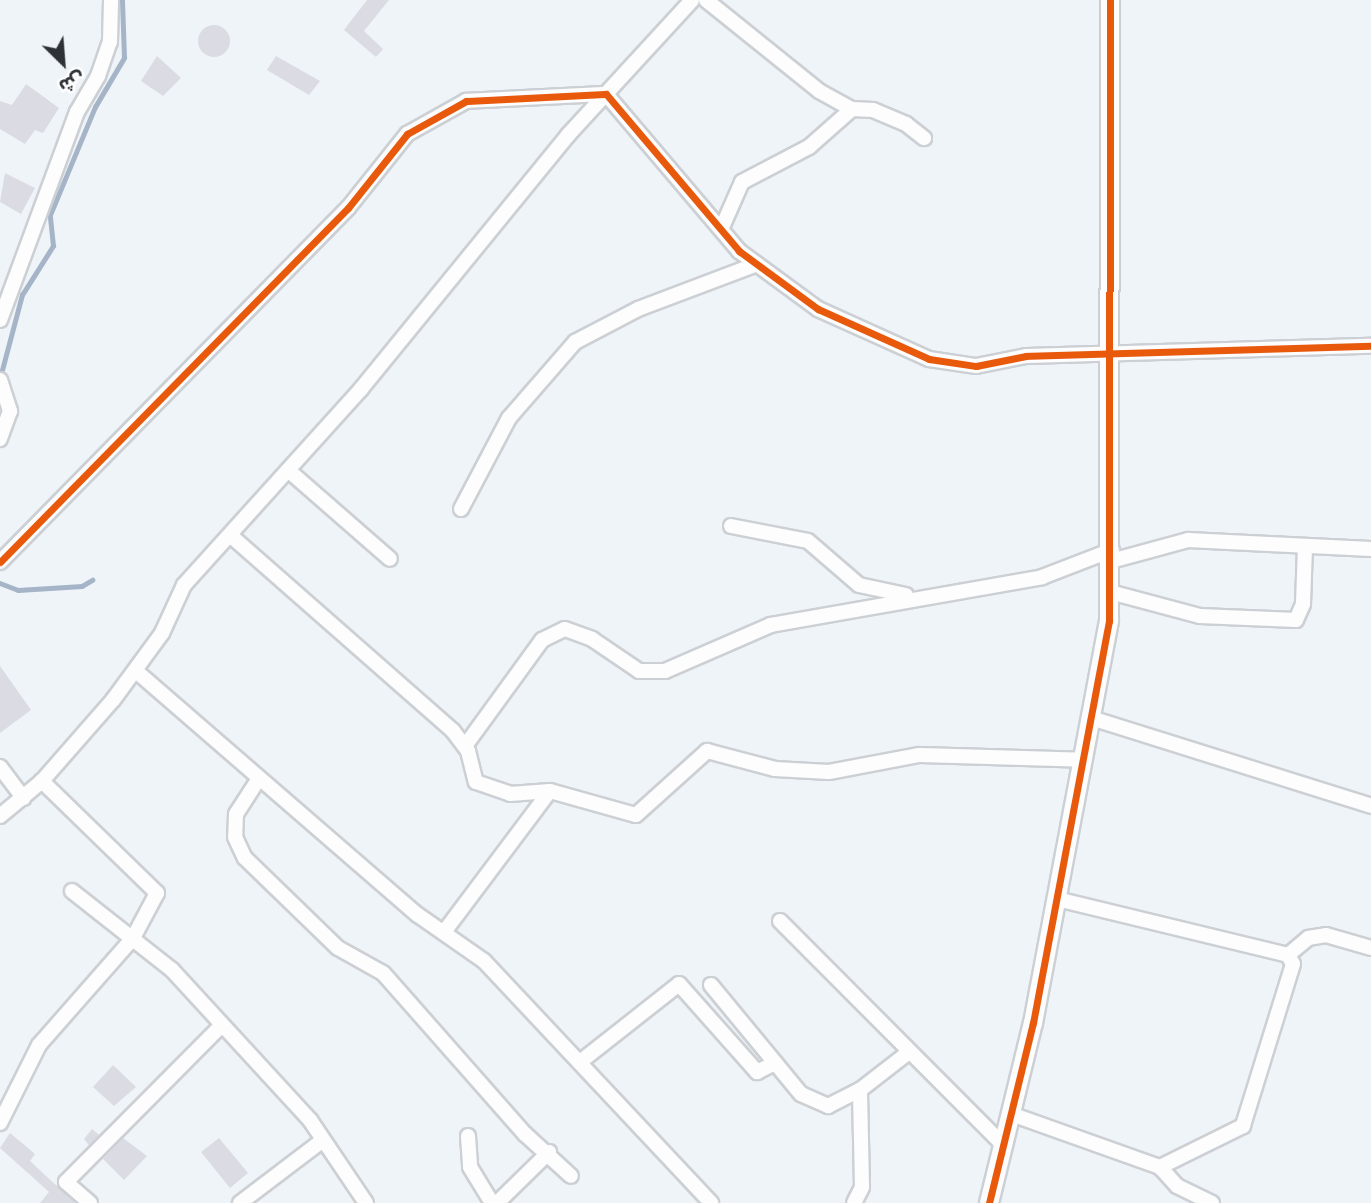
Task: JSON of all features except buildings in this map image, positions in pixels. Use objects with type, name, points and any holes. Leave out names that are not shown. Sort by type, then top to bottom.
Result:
[{"type":"street","points":[[0,317],[77,112],[98,76],[110,42],[111,0]]},
{"type":"street","points":[[0,816],[42,781],[136,671],[184,584],[288,470],[606,94],[692,0]]},
{"type":"street","points":[[706,0],[756,44],[852,109],[873,110],[924,138]]},
{"type":"street","points":[[989,1203],[1012,1114],[1057,899],[1084,760],[1110,592],[1114,352],[1110,0]]},
{"type":"street","points":[[606,94],[723,225],[738,251],[818,309],[929,359],[975,366],[1114,352],[1371,346]]},
{"type":"street","points":[[0,562],[348,208],[407,134],[467,102],[606,94]]},
{"type":"street","points":[[723,225],[742,182],[809,147],[852,109]]},
{"type":"street","points":[[461,509],[509,418],[575,342],[638,309],[757,264]]},
{"type":"street","points":[[0,380],[10,411],[0,439]]},
{"type":"street","points":[[288,470],[390,559]]},
{"type":"street","points":[[731,526],[807,541],[859,585],[913,596]]},
{"type":"street","points":[[230,535],[465,746],[476,782],[510,793],[550,791],[636,815],[707,751],[775,769],[829,772],[919,755],[1084,760]]},
{"type":"street","points":[[465,746],[542,640],[565,629],[592,639],[639,671],[665,671],[771,625],[913,596],[1042,578],[1112,556],[1188,540],[1305,548],[1371,549]]},
{"type":"street","points":[[1110,592],[1200,616],[1296,620],[1303,604],[1305,548]]},
{"type":"street","points":[[136,671],[258,780],[444,932],[484,961],[712,1203]]},
{"type":"street","points":[[1091,718],[1371,806]]},
{"type":"street","points":[[0,767],[23,798]]},
{"type":"street","points":[[258,780],[236,814],[235,837],[245,858],[338,948],[383,973],[525,1134],[549,1152],[570,1177]]},
{"type":"street","points":[[0,1123],[39,1045],[134,938],[155,904],[151,881],[42,781]]},
{"type":"street","points":[[444,932],[550,791]]},
{"type":"street","points":[[72,891],[134,938],[222,1025],[323,1140],[366,1203]]},
{"type":"street","points":[[1057,899],[1288,955],[1293,964],[1288,990],[1243,1126],[1160,1167]]},
{"type":"street","points":[[780,921],[1004,1146]]},
{"type":"street","points":[[1288,955],[1308,938],[1326,934],[1371,948]]},
{"type":"street","points":[[580,1062],[679,984],[757,1072],[775,1063]]},
{"type":"street","points":[[710,985],[801,1094],[828,1106],[860,1090],[909,1052]]},
{"type":"street","points":[[90,1203],[66,1182],[222,1025]]},
{"type":"street","points":[[854,1203],[862,1187],[860,1090]]},
{"type":"street","points":[[1012,1114],[1160,1167],[1177,1186],[1212,1203]]},
{"type":"street","points":[[468,1136],[470,1167],[495,1203],[549,1152]]},
{"type":"street","points":[[240,1203],[323,1140]]},
{"type":"waterway","points":[[2,370],[22,295],[53,246],[50,215],[95,107],[124,58],[122,0]]},
{"type":"waterway","points":[[0,583],[18,590],[82,586],[92,580]]},
{"type":"cycle path","points":[[989,1203],[1033,1023],[1109,621],[1110,0]]},
{"type":"cycle path","points":[[0,562],[348,208],[407,134],[466,101],[606,94],[739,251],[818,309],[929,359],[976,366],[1026,356],[1371,346]]}]
